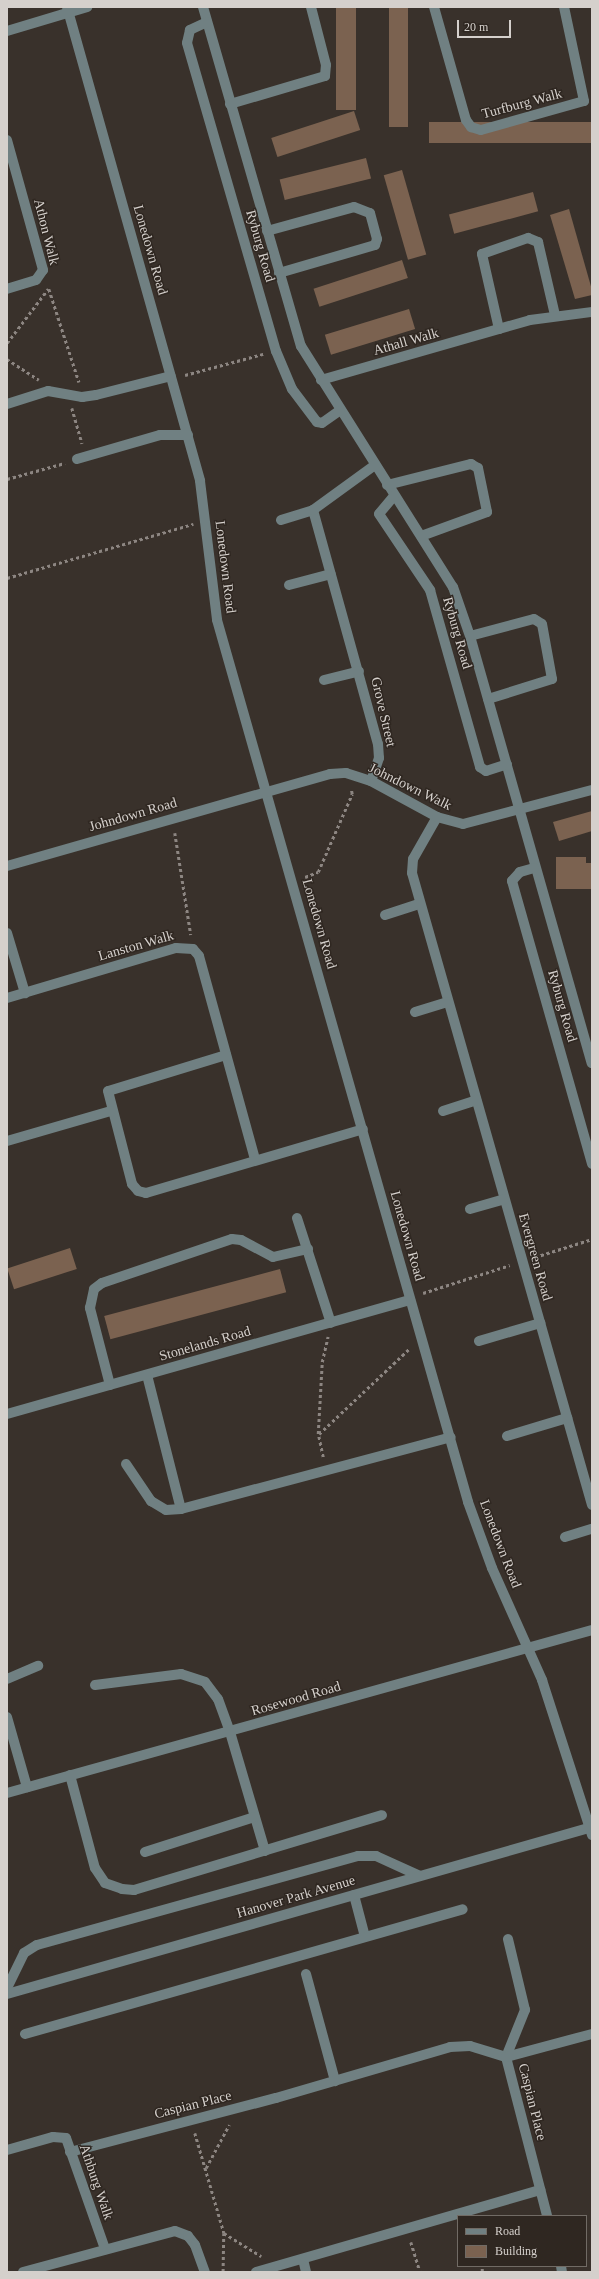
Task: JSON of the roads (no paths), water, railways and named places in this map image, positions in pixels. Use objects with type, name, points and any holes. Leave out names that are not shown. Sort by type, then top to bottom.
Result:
[{"type":"street","points":[[7,30],[67,10],[87,7]]},
{"type":"street","name":"Ryburg Road","points":[[203,7],[301,346],[339,411],[453,587],[470,636],[507,764],[517,809],[592,1063]]},
{"type":"street","points":[[230,104],[325,76],[326,65],[311,7]]},
{"type":"street","name":"Turfburg Walk","points":[[434,7],[466,120],[471,127],[481,130],[584,101],[564,7]]},
{"type":"street","name":"Lonedown Road","points":[[67,10],[200,481],[217,620],[268,792],[410,1300],[489,1561],[542,1680],[591,1830]]},
{"type":"street","name":"Ryburg Road","points":[[207,22],[190,30],[187,43],[276,351],[292,388],[317,422],[322,424],[339,411]]},
{"type":"street","name":"Athon Walk","points":[[7,140],[10,159],[43,266],[43,273],[36,280],[7,289]]},
{"type":"street","name":"Ryburg Road","points":[[267,231],[354,207],[370,212],[377,239],[375,245],[279,273]]},
{"type":"street","points":[[499,329],[482,254],[528,238],[538,242],[555,315]]},
{"type":"street","name":"Athall Walk","points":[[321,380],[499,329],[555,315],[566,318],[592,312]]},
{"type":"street","points":[[7,404],[48,391],[87,396],[171,376]]},
{"type":"street","points":[[82,458],[160,435],[188,435]]},
{"type":"street","points":[[387,485],[470,464],[478,468],[487,512],[421,536]]},
{"type":"street","points":[[281,520],[314,510],[375,465]]},
{"type":"street","name":"Ryburg Road","points":[[394,496],[379,514],[430,590],[480,767],[486,771],[507,764]]},
{"type":"street","name":"Grove Street","points":[[314,510],[330,574],[359,671],[379,749],[378,764],[371,781]]},
{"type":"street","points":[[289,585],[330,574]]},
{"type":"street","points":[[470,636],[534,619],[542,624],[552,678],[488,699]]},
{"type":"street","name":"Grove Street","points":[[324,680],[359,671]]},
{"type":"street","name":"Johndown Walk","points":[[268,792],[346,773],[371,781],[437,817],[463,824],[592,790]]},
{"type":"street","name":"Johndown Road","points":[[7,866],[268,792]]},
{"type":"street","name":"Evergreen Road","points":[[437,817],[413,859],[412,873],[419,904],[592,1505]]},
{"type":"street","name":"Ryburg Road","points":[[534,868],[516,875],[514,889],[592,1164]]},
{"type":"street","points":[[385,915],[419,904]]},
{"type":"street","points":[[7,933],[25,993]]},
{"type":"street","name":"Lanston Walk","points":[[7,998],[176,948],[193,949],[199,956],[256,1159]]},
{"type":"street","points":[[415,1012],[447,1002]]},
{"type":"street","points":[[226,1055],[112,1088],[108,1094],[111,1111],[132,1184],[142,1193],[362,1129]]},
{"type":"street","points":[[443,1111],[476,1100]]},
{"type":"street","points":[[7,1141],[111,1111]]},
{"type":"street","name":"Evergreen Road","points":[[470,1209],[504,1199]]},
{"type":"street","points":[[297,1218],[331,1323]]},
{"type":"street","points":[[110,1385],[90,1308],[94,1289],[102,1283],[232,1239],[241,1240],[273,1257],[308,1249]]},
{"type":"street","name":"Stonelands Road","points":[[7,1414],[410,1300]]},
{"type":"street","name":"Evergreen Road","points":[[479,1341],[540,1323]]},
{"type":"street","points":[[147,1375],[181,1509]]},
{"type":"street","points":[[508,1436],[567,1418]]},
{"type":"street","points":[[126,1464],[151,1501],[166,1510],[181,1509],[451,1437]]},
{"type":"street","points":[[565,1537],[592,1530]]},
{"type":"street","name":"Rosewood Road","points":[[7,1793],[592,1630]]},
{"type":"street","points":[[7,1679],[38,1666]]},
{"type":"street","points":[[95,1685],[194,1676],[214,1690],[230,1732],[265,1851]]},
{"type":"street","points":[[7,1717],[27,1787]]},
{"type":"street","points":[[70,1775],[95,1868],[110,1887],[134,1890],[382,1816]]},
{"type":"street","points":[[145,1852],[255,1817]]},
{"type":"street","name":"Hanover Park Avenue","points":[[7,1994],[420,1876],[591,1830]]},
{"type":"street","points":[[7,1988],[24,1953],[38,1945],[358,1856],[376,1856],[420,1876]]},
{"type":"street","points":[[354,1895],[365,1937]]},
{"type":"street","points":[[25,2034],[463,1909]]},
{"type":"street","points":[[506,2057],[525,2010],[508,1939]]},
{"type":"street","points":[[306,1974],[335,2081]]},
{"type":"street","points":[[506,2057],[592,2034]]},
{"type":"street","name":"Caspian Place","points":[[70,2152],[230,2110],[458,2045],[506,2057],[540,2190]]},
{"type":"street","name":"Athburg Walk","points":[[7,2150],[61,2135],[66,2138],[104,2249]]},
{"type":"street","points":[[256,2272],[303,2259],[407,2226],[540,2190],[547,2215]]},
{"type":"street","points":[[23,2272],[175,2231],[188,2236],[196,2244],[205,2272]]},
{"type":"street","points":[[303,2259],[306,2272]]}]
